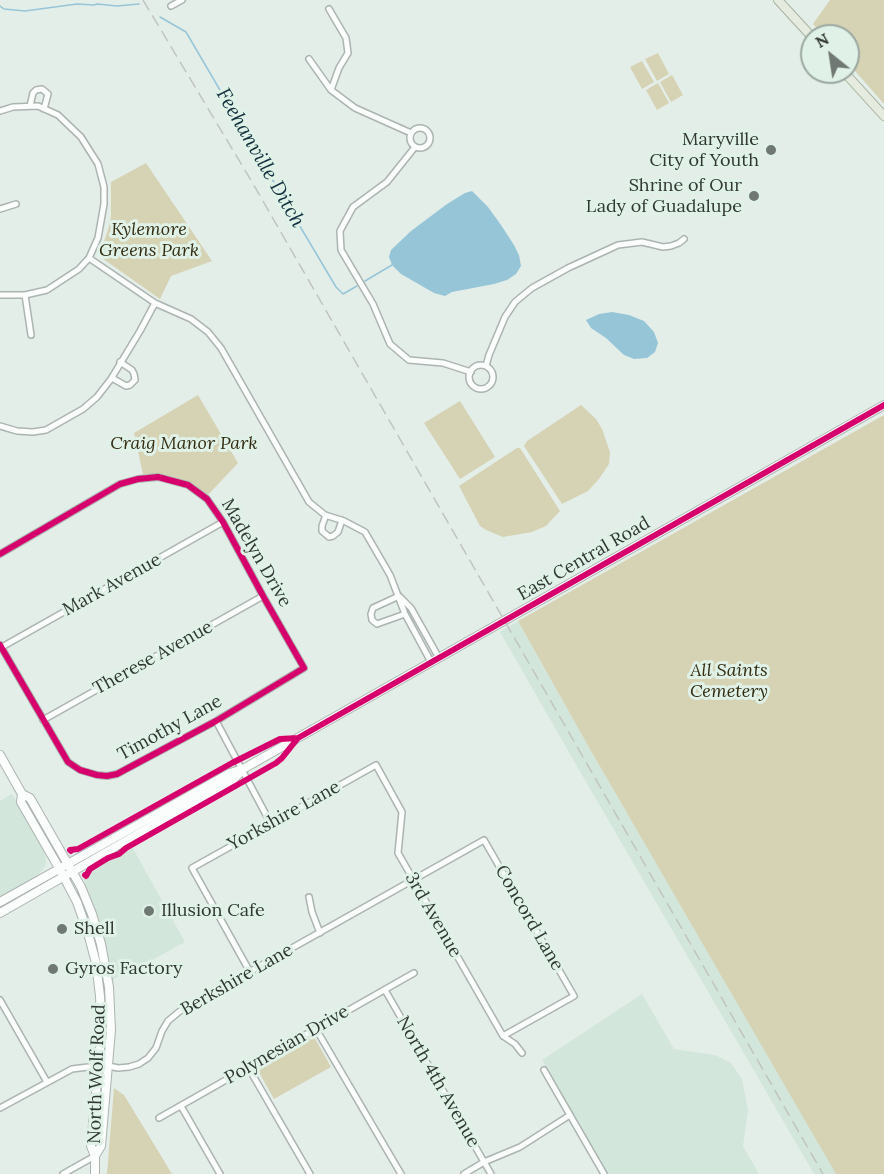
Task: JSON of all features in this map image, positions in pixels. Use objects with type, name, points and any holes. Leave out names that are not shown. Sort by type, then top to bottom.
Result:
[{"type":"main road","points":[[778,0],[800,24]]},
{"type":"main road","points":[[855,84],[884,116]]},
{"type":"main road","name":"East Central Road","points":[[0,902],[230,773],[243,769],[884,405]]},
{"type":"main road","name":"North Wolf Road","points":[[0,755],[22,794],[30,798],[81,887],[101,944],[111,1008],[101,1146],[95,1156]]},
{"type":"main road","name":"East Central Road","points":[[0,913],[234,779],[243,769]]},
{"type":"main road","name":"North Wolf Road","points":[[22,794],[21,802],[64,877],[81,912],[96,963],[101,1008],[99,1066],[91,1146],[95,1156],[95,1174]]},
{"type":"street","points":[[171,6],[182,0]]},
{"type":"street","points":[[329,9],[346,38],[348,53],[339,68],[332,90]]},
{"type":"street","points":[[309,59],[332,90],[355,108],[411,133]]},
{"type":"street","points":[[30,106],[33,93],[42,89],[48,94],[44,109]]},
{"type":"street","points":[[0,111],[13,107],[38,106],[58,115],[81,137],[98,164],[104,187],[104,204],[98,238],[89,258],[79,269],[47,290],[25,295],[0,295]]},
{"type":"street","points":[[415,129],[426,130],[429,141],[426,146],[415,147],[410,141],[411,133],[415,129]]},
{"type":"street","points":[[415,147],[387,182],[353,207],[340,231],[341,250],[373,304],[390,344],[409,360],[444,363],[471,372]]},
{"type":"street","points":[[0,209],[16,204]]},
{"type":"street","points":[[486,366],[505,317],[515,302],[532,288],[618,245],[642,242],[663,247],[679,243],[684,239]]},
{"type":"street","points":[[89,258],[155,303],[190,319],[208,332],[221,348],[309,502],[326,515],[342,520],[364,532],[390,575],[405,614],[431,662]]},
{"type":"street","points":[[25,295],[31,335]]},
{"type":"street","points":[[0,426],[33,432],[46,430],[83,409],[97,397],[112,378],[155,303]]},
{"type":"street","points":[[112,378],[126,386],[135,380],[132,370],[120,362]]},
{"type":"street","points":[[486,366],[493,375],[492,383],[482,389],[474,387],[470,380],[471,372],[476,367],[486,366]]},
{"type":"street","name":"Madelyn Drive","points":[[0,554],[120,484],[158,477],[188,485],[207,499],[223,522],[304,668]]},
{"type":"street","points":[[326,515],[322,531],[329,537],[338,532],[342,520]]},
{"type":"street","name":"Mark Avenue","points":[[0,647],[223,522]]},
{"type":"street","name":"Therese Avenue","points":[[44,720],[262,596]]},
{"type":"street","points":[[399,596],[411,608],[439,658]]},
{"type":"street","points":[[399,596],[373,608],[372,620],[377,624],[405,614]]},
{"type":"street","name":"Timothy Lane","points":[[0,647],[68,762],[80,770],[107,776],[117,774],[216,721],[304,668]]},
{"type":"street","name":"Timothy Lane","points":[[216,721],[271,824]]},
{"type":"street","name":"Yorkshire Lane","points":[[250,972],[192,868],[376,765]]},
{"type":"street","name":"3rd Avenue","points":[[376,765],[402,812],[398,853],[503,1036],[515,1044],[522,1053]]},
{"type":"street","name":"Berkshire Lane","points":[[0,1108],[72,1069],[99,1066],[118,1068],[139,1064],[156,1048],[168,1021],[180,1011],[484,840]]},
{"type":"street","name":"Concord Lane","points":[[484,840],[574,996],[503,1036]]},
{"type":"street","points":[[309,897],[320,933]]},
{"type":"street","name":"Polynesian Drive","points":[[159,1118],[414,973]]},
{"type":"street","name":"North 4th Avenue","points":[[385,990],[491,1174]]},
{"type":"street","points":[[0,1000],[47,1082]]},
{"type":"street","points":[[316,1029],[401,1174]]},
{"type":"street","points":[[248,1067],[310,1174]]},
{"type":"street","points":[[544,1070],[604,1174]]},
{"type":"street","points":[[181,1106],[220,1174]]},
{"type":"street","points":[[464,1174],[484,1162],[520,1147],[570,1115]]},
{"type":"street","points":[[63,1174],[95,1156]]},
{"type":"shaded area","points":[[518,621],[837,1174],[814,1174],[571,756],[500,632]]},
{"type":"shaded area","points":[[12,794],[42,845],[46,865],[34,878],[0,897],[0,801]]},
{"type":"shaded area","points":[[130,843],[185,942],[127,974],[115,978],[113,985],[104,940],[85,887],[84,877],[94,864]]},
{"type":"shaded area","points":[[642,994],[674,1049],[715,1055],[731,1063],[742,1079],[748,1110],[743,1146],[759,1174],[607,1174],[542,1060]]},
{"type":"green space","points":[[830,0],[884,0],[884,104],[860,77],[860,24],[813,24]]},
{"type":"green space","points":[[658,53],[669,74],[657,81],[645,59]]},
{"type":"green space","points":[[642,61],[654,82],[642,89],[630,67]]},
{"type":"green space","points":[[672,75],[683,95],[671,102],[660,82]]},
{"type":"green space","points":[[658,83],[669,103],[657,110],[646,90]]},
{"type":"green space","name":"Kylemore Greens Park","points":[[146,163],[212,261],[171,276],[160,299],[99,256],[111,217],[111,182]]},
{"type":"green space","name":"Craig Manor Park","points":[[198,395],[238,463],[207,496],[195,486],[173,477],[143,474],[134,433]]},
{"type":"green space","points":[[460,401],[495,457],[460,479],[424,423]]},
{"type":"green space","points":[[581,405],[596,419],[602,429],[610,452],[609,464],[588,491],[562,504],[524,446],[527,441]]},
{"type":"green space","name":"All Saints Cemetery","points":[[884,415],[884,1174],[836,1174],[518,621]]},
{"type":"green space","points":[[520,448],[560,511],[546,526],[532,532],[503,537],[480,526],[459,486]]},
{"type":"green space","points":[[313,1035],[331,1067],[274,1099],[257,1069]]},
{"type":"green space","points":[[114,1088],[124,1095],[172,1174],[107,1174]]},
{"type":"water","points":[[472,191],[488,207],[514,245],[521,266],[516,274],[507,280],[452,292],[445,296],[434,293],[401,274],[392,265],[389,257],[391,250],[411,231],[447,204]]},
{"type":"water","points":[[612,312],[644,321],[654,332],[658,343],[655,352],[647,358],[634,359],[624,355],[591,328],[586,320],[599,314]]},
{"type":"waterway","name":"Feehanville Ditch","points":[[0,6],[4,9],[25,11],[77,4],[117,6],[139,4]]},
{"type":"waterway","name":"Feehanville Ditch","points":[[160,17],[186,32],[336,287],[343,294],[357,286]]},
{"type":"waterway","name":"Feehanville Ditch","points":[[365,281],[392,265]]},
{"type":"railway","points":[[143,0],[252,182],[823,1174]]},
{"type":"cycle path","points":[[85,875],[90,869],[108,858],[119,854],[276,763],[298,738],[884,405]]},
{"type":"cycle path","points":[[0,554],[120,484],[158,477],[188,485],[207,499],[223,522],[304,668],[216,721],[117,774],[107,776],[80,770],[68,762],[0,645]]},
{"type":"cycle path","points":[[71,851],[280,739],[298,738]]},
{"type":"place","name":"Maryville City of Youth","points":[[771,150]]},
{"type":"place","name":"Shrine of Our Lady of Guadalupe","points":[[754,196]]},
{"type":"place","name":"Illusion Cafe","points":[[149,911]]},
{"type":"place","name":"Shell","points":[[62,929]]},
{"type":"place","name":"Gyros Factory","points":[[53,969]]}]
